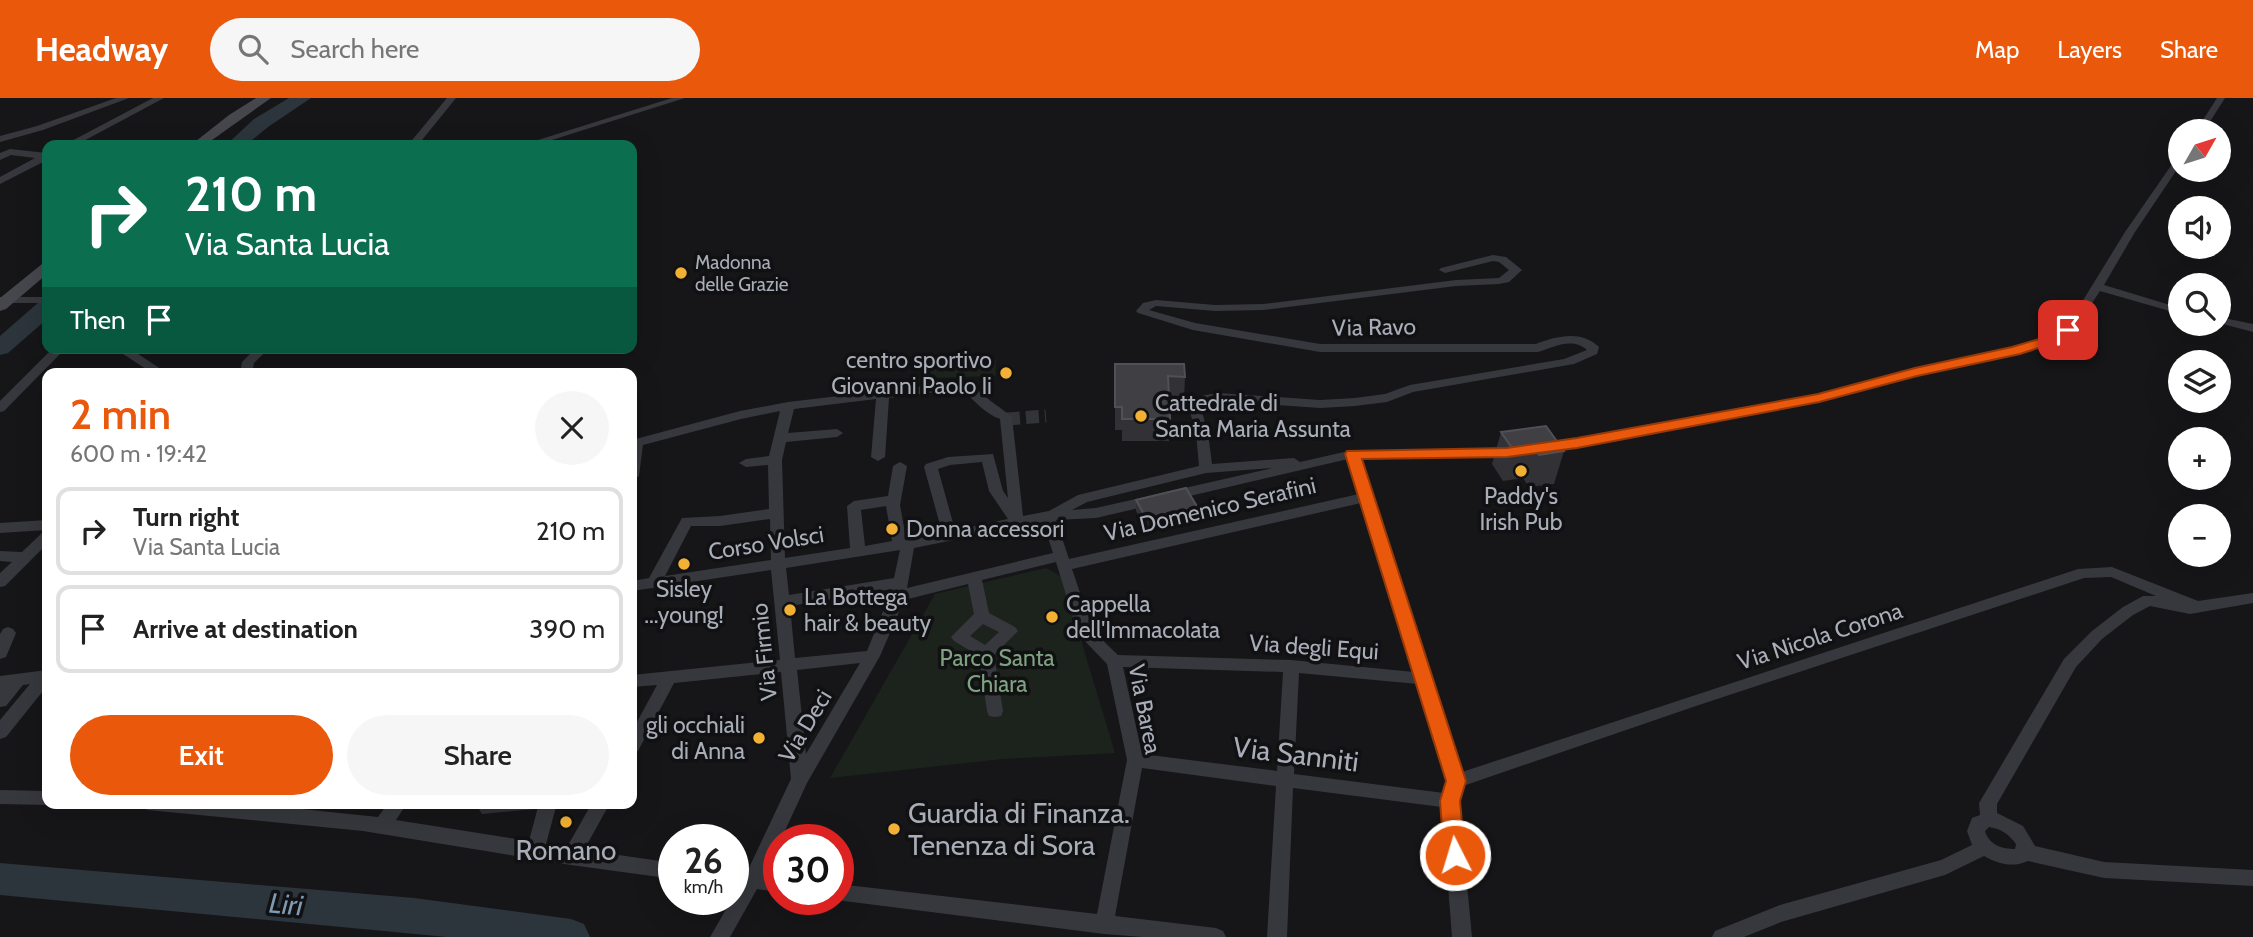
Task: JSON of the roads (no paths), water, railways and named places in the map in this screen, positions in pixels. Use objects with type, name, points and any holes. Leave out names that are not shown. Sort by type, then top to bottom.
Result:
[{"type":"street","points":[[0,139],[125,98]]},
{"type":"street","points":[[79,140],[160,98]]},
{"type":"street","points":[[204,140],[265,98]]},
{"type":"street","points":[[417,140],[452,98]]},
{"type":"street","points":[[543,140],[679,98]]},
{"type":"street","points":[[2208,119],[2221,98]]},
{"type":"street","points":[[0,157],[10,152],[42,156]]},
{"type":"street","points":[[0,181],[42,159]]},
{"type":"street","points":[[1048,516],[1096,513],[1353,454],[1507,453],[1577,443],[1819,398],[2016,351],[2061,337],[2070,328],[2168,177]]},
{"type":"street","name":"Via Ravo","points":[[1206,468],[1202,433],[1196,412],[1204,399],[1218,397],[1320,404],[1366,401],[1387,398],[1410,389],[1545,365],[1565,364],[1581,359],[1593,351],[1593,347],[1582,339],[1567,338],[1538,348],[1320,348],[1193,326],[1142,311],[1147,305],[1156,303],[1215,308],[1263,307],[1456,283],[1499,281],[1505,280],[1516,270],[1502,259],[1493,258],[1445,270]]},
{"type":"street","points":[[2,302],[42,271]]},
{"type":"street","points":[[2097,287],[2168,308]]},
{"type":"street","points":[[2,302],[42,300]]},
{"type":"street","points":[[2231,323],[2253,328]]},
{"type":"street","points":[[0,408],[54,354]]},
{"type":"street","points":[[130,354],[153,368]]},
{"type":"street","points":[[247,368],[248,362],[257,354]]},
{"type":"street","points":[[637,443],[788,405],[967,385],[967,389],[977,392],[993,413],[1006,417],[1017,522]]},
{"type":"street","points":[[878,457],[883,395]]},
{"type":"street","name":"Via Firmio","points":[[788,405],[775,460],[778,564],[800,779]]},
{"type":"street","points":[[781,438],[837,433]]},
{"type":"street","points":[[1353,454],[1456,781],[1450,801],[1462,937]]},
{"type":"street","points":[[950,536],[931,467],[948,461],[988,457],[996,491],[1017,522]]},
{"type":"street","points":[[746,463],[775,460]]},
{"type":"street","points":[[1048,516],[1083,498],[1206,468],[1323,461]]},
{"type":"street","name":"Via Deci","points":[[749,869],[872,656],[899,589],[904,545],[894,500],[901,466]]},
{"type":"street","name":"Via Domenico Serafini","points":[[782,602],[899,589],[974,577],[1367,497]]},
{"type":"street","points":[[858,552],[853,506],[894,500]]},
{"type":"street","points":[[654,583],[687,521],[720,521],[777,513]]},
{"type":"street","name":"Corso Volsci","points":[[637,585],[904,545],[1048,516]]},
{"type":"street","name":"Via Barea","points":[[1048,516],[1086,634],[1114,661],[1135,760],[1104,925]]},
{"type":"street","points":[[0,528],[42,525]]},
{"type":"street","points":[[4,575],[42,541]]},
{"type":"street","points":[[0,556],[26,557]]},
{"type":"street","name":"Via Nicola Corona","points":[[1456,781],[1618,724],[2083,573],[2112,572],[2197,607]]},
{"type":"street","points":[[974,577],[982,616]]},
{"type":"street","points":[[1989,819],[1988,803],[2070,663],[2128,611],[2148,600],[2197,607],[2253,598]]},
{"type":"street","points":[[982,616],[960,637],[986,653],[995,711]]},
{"type":"street","points":[[982,616],[1010,631],[986,653]]},
{"type":"street","points":[[0,653],[8,633]]},
{"type":"street","points":[[637,681],[872,656]]},
{"type":"street","name":"Via degli Equi","points":[[1114,661],[1292,666],[1426,679]]},
{"type":"street","points":[[1277,937],[1292,666]]},
{"type":"street","points":[[0,682],[42,677]]},
{"type":"street","points":[[637,738],[669,678]]},
{"type":"street","points":[[0,701],[18,680]]},
{"type":"street","points":[[0,732],[42,682]]},
{"type":"street","name":"Via Sanniti","points":[[1135,760],[1450,801]]},
{"type":"street","points":[[0,797],[42,798]]},
{"type":"street","points":[[254,809],[658,869]]},
{"type":"street","points":[[382,826],[394,809]]},
{"type":"street","points":[[535,851],[546,809]]},
{"type":"street","points":[[572,857],[598,809]]},
{"type":"street","points":[[1989,819],[2006,824],[2020,834],[2025,852],[2021,856],[2008,858],[1985,847],[1975,828],[1978,823],[1989,819]]},
{"type":"street","points":[[1722,937],[1780,914],[1945,867],[1985,847]]},
{"type":"street","points":[[2025,852],[2104,870],[2253,878]]},
{"type":"street","points":[[854,894],[1216,937]]},
{"type":"street","name":"Via Deci","points":[[720,937],[732,915]]},
{"type":"waterway","name":"Liri","points":[[241,140],[261,123],[302,98]]},
{"type":"waterway","name":"Liri","points":[[0,348],[42,311]]},
{"type":"waterway","name":"Liri","points":[[0,879],[414,915],[571,937]]},
{"type":"tunnel","points":[[1007,419],[1046,416]]},
{"type":"place","name":"Madonna delle Grazie","points":[[681,273]]},
{"type":"place","name":"centro sportivo Giovanni Paolo Ii","points":[[1006,373]]},
{"type":"place","name":"Cattedrale di Santa Maria Assunta","points":[[1141,416]]},
{"type":"place","name":"Paddy's Irish Pub","points":[[1521,471]]},
{"type":"place","name":"Donna accessori","points":[[892,529]]},
{"type":"place","name":"Sisley ...young!","points":[[684,564]]},
{"type":"place","name":"La Bottega hair & beauty","points":[[790,610]]},
{"type":"place","name":"Cappella dell'Immacolata","points":[[1052,617]]},
{"type":"place","name":"gli occhiali di Anna","points":[[759,738]]},
{"type":"place","name":"Romano","points":[[566,822]]},
{"type":"place","name":"Guardia di Finanza. Tenenza di Sora","points":[[894,829]]},
{"type":"park label","name":"Parco Santa Chiara","points":[[997,671]]}]
